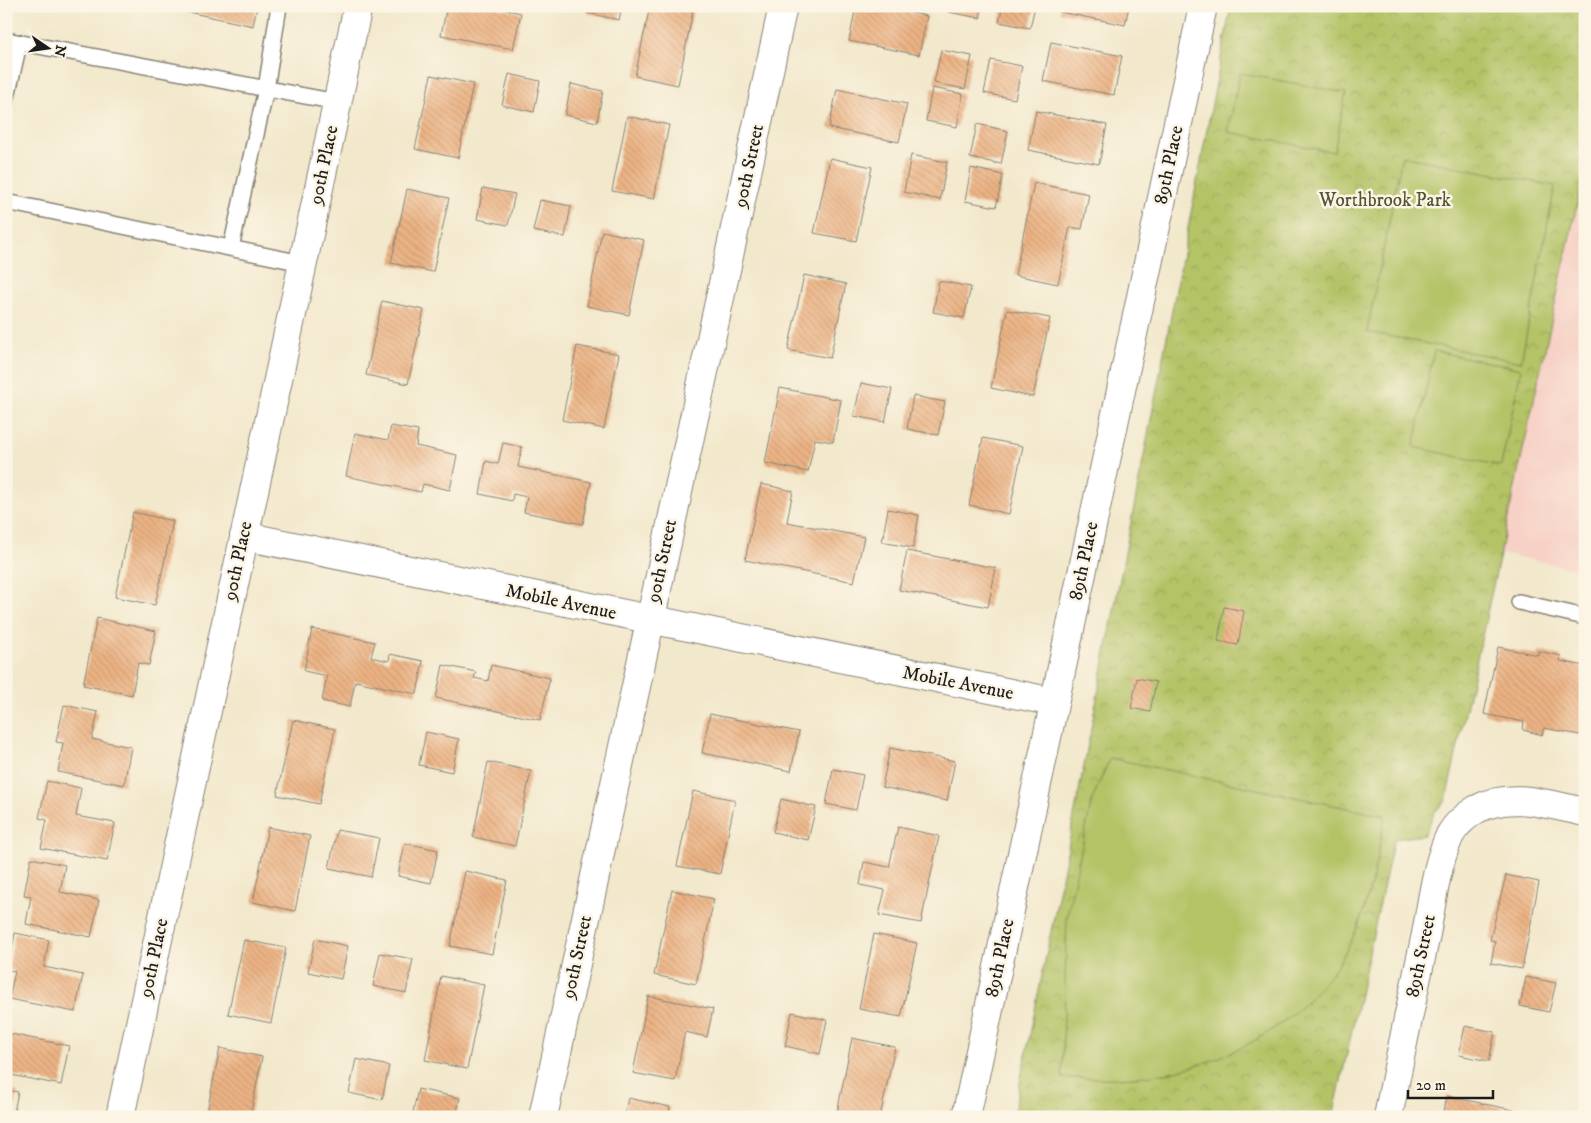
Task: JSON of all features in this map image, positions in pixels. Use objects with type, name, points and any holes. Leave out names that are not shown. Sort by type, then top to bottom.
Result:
[{"type":"street","name":"90th Place","points":[[120,1117],[358,6]]},
{"type":"street","name":"90th Street","points":[[543,1117],[783,6]]},
{"type":"street","name":"89th Place","points":[[966,1117],[1204,6]]},
{"type":"street","name":"Mobile Avenue","points":[[244,536],[649,621],[1054,702]]},
{"type":"street","name":"89th Street","points":[[1388,1117],[1444,852],[1451,833],[1462,820],[1478,809],[1498,801],[1516,800],[1585,812]]},
{"type":"lane","points":[[231,248],[266,89],[279,6]]},
{"type":"lane","points":[[6,101],[13,42],[337,102]]},
{"type":"lane","points":[[6,202],[302,263]]},
{"type":"lane","points":[[1519,602],[1585,617]]},
{"type":"shaded area","points":[[1585,168],[1585,571],[1499,553]]},
{"type":"green space","name":"Worthbrook Park","points":[[1231,6],[1585,6],[1585,168],[1446,800],[1435,812],[1424,835],[1394,839],[1333,1117],[1013,1117],[1066,858]]},
{"type":"green space","points":[[1240,73],[1346,93],[1334,152],[1228,132]]},
{"type":"green space","points":[[1402,156],[1555,186],[1521,362],[1367,332]]},
{"type":"green space","points":[[1434,351],[1521,369],[1501,466],[1414,447]]},
{"type":"green space","points":[[1110,758],[1385,816],[1371,885],[1358,926],[1342,958],[1321,987],[1296,1011],[1267,1033],[1236,1050],[1203,1063],[1169,1072],[1134,1077],[1062,1078],[1067,916],[1092,800]]},
{"type":"building","points":[[160,6],[257,6],[253,26]]},
{"type":"building","points":[[447,6],[490,6],[521,13],[513,49],[441,35]]},
{"type":"building","points":[[589,6],[622,6],[619,20],[587,13]]},
{"type":"building","points":[[650,6],[672,6],[693,11],[678,85],[635,76]]},
{"type":"building","points":[[856,6],[878,6],[927,16],[919,55],[849,41]]},
{"type":"building","points":[[950,6],[982,6],[980,18],[948,12]]},
{"type":"building","points":[[1003,6],[1035,6],[1030,28],[999,22]]},
{"type":"building","points":[[1061,6],[1129,6],[1125,25],[1060,12]]},
{"type":"building","points":[[1051,42],[1122,56],[1114,95],[1043,81]]},
{"type":"building","points":[[941,50],[972,56],[965,89],[934,83]]},
{"type":"building","points":[[991,60],[1022,66],[1015,99],[984,93]]},
{"type":"building","points":[[509,74],[540,81],[534,112],[502,105]]},
{"type":"building","points":[[431,75],[473,84],[458,158],[415,149]]},
{"type":"building","points":[[571,84],[603,91],[597,122],[565,115]]},
{"type":"building","points":[[932,88],[963,94],[957,127],[926,121]]},
{"type":"building","points":[[837,89],[907,104],[899,142],[829,128]]},
{"type":"building","points":[[1036,111],[1107,125],[1099,164],[1028,150]]},
{"type":"building","points":[[627,116],[669,125],[654,199],[612,191]]},
{"type":"building","points":[[977,124],[1008,131],[1001,164],[970,158]]},
{"type":"building","points":[[911,155],[947,162],[940,200],[904,192]]},
{"type":"building","points":[[830,158],[872,167],[856,241],[814,233]]},
{"type":"building","points":[[971,168],[1003,175],[996,207],[965,201]]},
{"type":"building","points":[[1034,183],[1089,194],[1082,229],[1070,227],[1058,284],[1015,275]]},
{"type":"building","points":[[483,188],[515,194],[508,225],[477,219]]},
{"type":"building","points":[[407,189],[449,198],[433,272],[391,263]]},
{"type":"building","points":[[540,200],[571,206],[565,237],[533,231]]},
{"type":"building","points":[[602,231],[644,240],[629,315],[587,306]]},
{"type":"building","points":[[804,275],[846,284],[830,358],[788,350]]},
{"type":"building","points":[[939,281],[971,287],[964,318],[933,312]]},
{"type":"building","points":[[382,301],[424,310],[408,384],[366,375]]},
{"type":"building","points":[[1007,310],[1050,318],[1033,397],[991,388]]},
{"type":"building","points":[[577,346],[619,354],[604,429],[562,420]]},
{"type":"building","points":[[861,383],[892,389],[885,422],[854,416]]},
{"type":"building","points":[[780,388],[841,400],[833,442],[815,439],[808,472],[765,463]]},
{"type":"building","points":[[913,396],[945,402],[938,435],[907,429]]},
{"type":"building","points":[[391,426],[418,431],[416,446],[457,455],[450,490],[423,484],[421,492],[346,476],[355,433],[388,440]]},
{"type":"building","points":[[983,438],[1023,446],[1009,514],[969,505]]},
{"type":"building","points":[[503,443],[522,447],[518,467],[591,482],[583,524],[524,512],[527,497],[513,494],[512,501],[480,494],[486,461],[498,464]]},
{"type":"building","points":[[761,484],[793,491],[787,522],[864,537],[854,582],[745,560]]},
{"type":"building","points":[[888,509],[919,515],[913,548],[882,542]]},
{"type":"building","points":[[133,512],[173,521],[155,605],[115,597]]},
{"type":"building","points":[[907,551],[996,568],[988,607],[899,590]]},
{"type":"building","points":[[1224,607],[1244,611],[1238,645],[1218,641]]},
{"type":"building","points":[[97,618],[156,631],[149,665],[138,663],[132,695],[83,685]]},
{"type":"building","points":[[312,629],[375,642],[371,657],[389,661],[390,654],[423,661],[417,694],[355,681],[350,707],[322,701],[327,676],[304,671]]},
{"type":"building","points":[[1498,647],[1538,655],[1538,651],[1561,656],[1560,661],[1585,666],[1585,736],[1544,728],[1542,735],[1523,730],[1524,722],[1484,714]]},
{"type":"building","points":[[443,665],[476,672],[474,678],[488,681],[491,665],[550,678],[540,720],[436,698]]},
{"type":"building","points":[[1137,678],[1156,682],[1150,712],[1131,708]]},
{"type":"building","points":[[64,705],[98,712],[92,739],[131,747],[124,785],[58,772],[63,743],[56,742]]},
{"type":"building","points":[[710,714],[799,732],[791,771],[702,753]]},
{"type":"building","points":[[293,720],[335,729],[319,804],[277,795]]},
{"type":"building","points":[[426,732],[459,739],[452,772],[419,765]]},
{"type":"building","points":[[890,748],[955,761],[947,801],[882,787]]},
{"type":"building","points":[[488,762],[531,771],[515,846],[473,837]]},
{"type":"building","points":[[833,769],[863,775],[856,810],[826,804]]},
{"type":"building","points":[[47,781],[81,788],[76,816],[115,823],[107,861],[41,848],[47,820],[39,818]]},
{"type":"building","points":[[693,791],[735,800],[720,874],[677,866]]},
{"type":"building","points":[[781,799],[816,807],[808,840],[773,832]]},
{"type":"building","points":[[268,827],[310,836],[295,911],[253,902]]},
{"type":"building","points":[[898,827],[939,836],[921,923],[879,915],[885,890],[860,885],[864,862],[889,867]]},
{"type":"building","points":[[337,830],[379,838],[371,877],[329,868]]},
{"type":"building","points":[[405,843],[438,850],[431,883],[398,876]]},
{"type":"building","points":[[31,858],[65,865],[60,892],[99,900],[91,937],[26,924],[31,896],[24,895]]},
{"type":"building","points":[[465,871],[507,880],[492,954],[450,946]]},
{"type":"building","points":[[1506,875],[1539,882],[1522,969],[1491,963],[1495,941],[1490,940]]},
{"type":"building","points":[[672,890],[714,899],[696,984],[654,975]]},
{"type":"building","points":[[15,933],[49,940],[44,967],[83,975],[75,1012],[9,999],[15,971],[8,970]]},
{"type":"building","points":[[874,934],[917,943],[901,1017],[859,1009]]},
{"type":"building","points":[[315,939],[348,946],[341,979],[308,972]]},
{"type":"building","points":[[244,940],[286,948],[271,1023],[228,1014]]},
{"type":"building","points":[[380,953],[413,959],[406,993],[373,986]]},
{"type":"building","points":[[441,976],[484,985],[467,1069],[425,1060]]},
{"type":"building","points":[[1526,977],[1556,983],[1549,1012],[1520,1006]]},
{"type":"building","points":[[648,996],[713,1009],[707,1037],[685,1032],[675,1081],[633,1073]]},
{"type":"building","points":[[792,1012],[827,1020],[820,1054],[785,1046]]},
{"type":"building","points":[[1465,1026],[1495,1032],[1489,1061],[1459,1055]]},
{"type":"building","points":[[6,1033],[69,1046],[61,1085],[6,1074]]},
{"type":"building","points":[[852,1038],[895,1047],[880,1117],[856,1117],[837,1113]]},
{"type":"building","points":[[220,1048],[262,1057],[250,1117],[206,1117]]},
{"type":"building","points":[[356,1059],[389,1066],[382,1100],[349,1093]]},
{"type":"building","points":[[418,1089],[460,1098],[456,1117],[412,1117]]},
{"type":"building","points":[[6,1090],[18,1092],[13,1117],[6,1117]]},
{"type":"building","points":[[1447,1096],[1523,1112],[1522,1117],[1443,1117]]},
{"type":"building","points":[[628,1098],[670,1107],[668,1117],[624,1117]]}]
